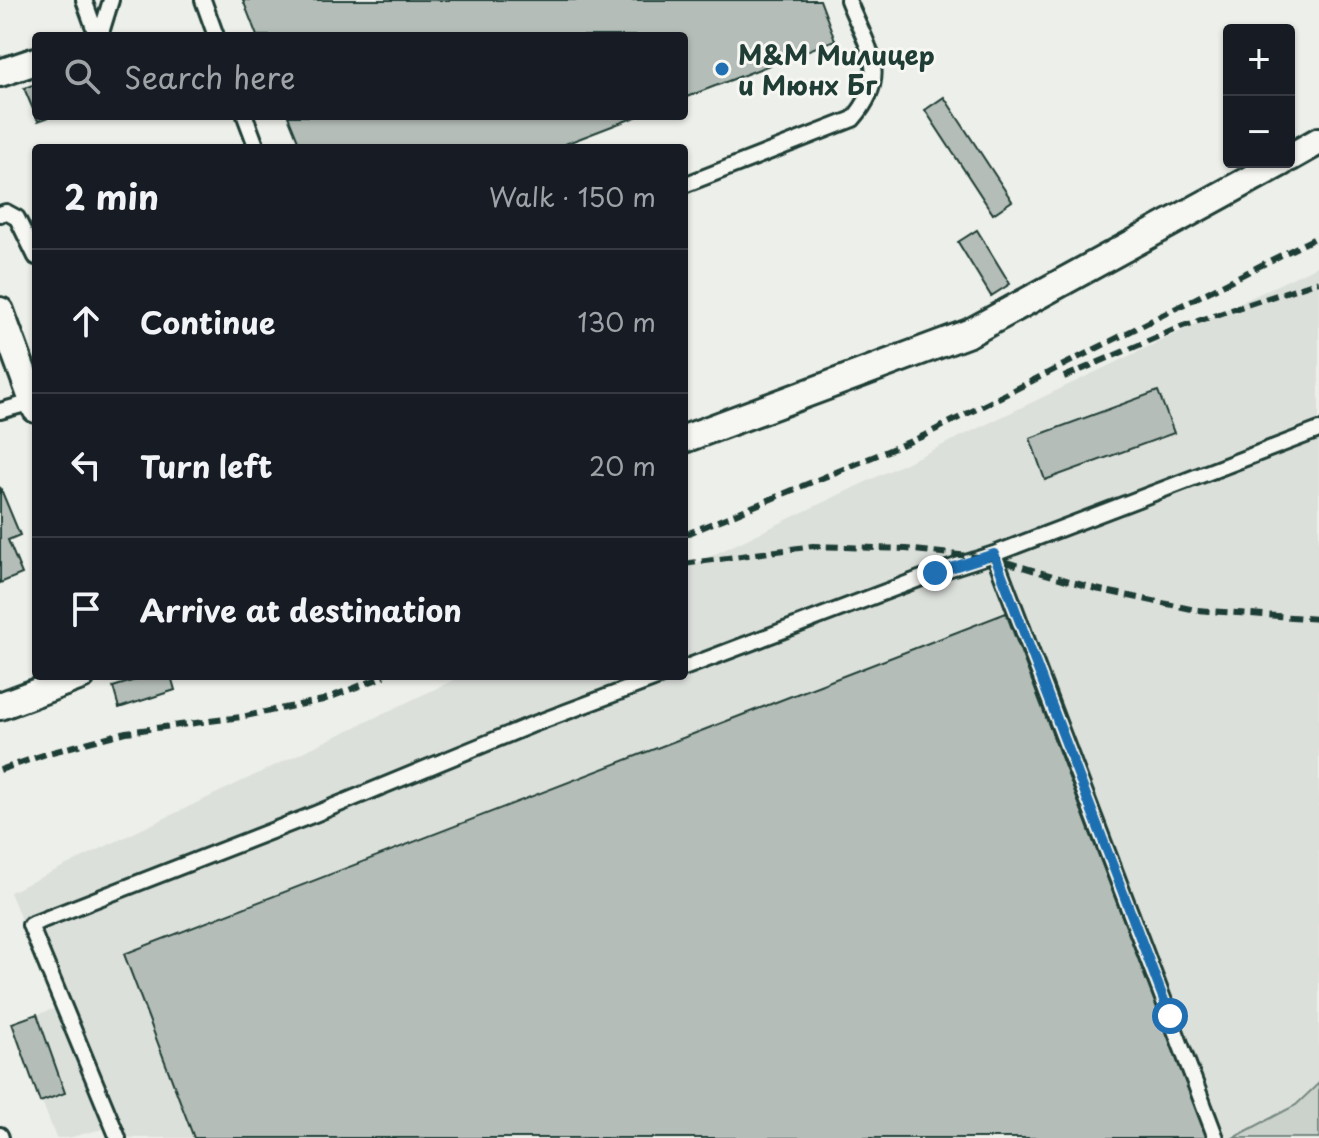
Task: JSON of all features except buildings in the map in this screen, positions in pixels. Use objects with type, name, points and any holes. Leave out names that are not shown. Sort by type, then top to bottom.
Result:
[{"type":"street","points":[[0,73],[32,62]]},
{"type":"street","points":[[1295,155],[1319,141]]},
{"type":"street","points":[[688,438],[969,333],[1271,168]]},
{"type":"street","points":[[0,311],[32,396]]},
{"type":"street","points":[[0,706],[70,680]]},
{"type":"lane","points":[[84,0],[96,32]]},
{"type":"lane","points":[[99,32],[111,0]]},
{"type":"lane","points":[[203,0],[215,32]]},
{"type":"lane","points":[[688,183],[853,119],[868,102],[875,74],[848,0]]},
{"type":"lane","points":[[246,120],[256,144]]},
{"type":"lane","points":[[0,214],[6,212],[17,218],[32,249]]},
{"type":"lane","points":[[0,411],[32,405]]},
{"type":"lane","points":[[688,666],[1319,430]]},
{"type":"lane","points":[[994,554],[1216,1138]]},
{"type":"lane","points":[[118,1138],[30,925],[651,680]]},
{"type":"shaded area","points":[[1319,265],[1319,1138],[110,1138],[106,1128],[56,1138],[12,1023],[56,1008],[10,892],[454,680],[688,680],[688,567]]},
{"type":"shaded area","points":[[1319,1083],[1319,1138],[1233,1138],[1296,1105]]},
{"type":"railway","points":[[688,533],[921,437],[1319,236]]},
{"type":"railway","points":[[1064,377],[1183,326],[1319,281]]},
{"type":"railway","points":[[688,563],[813,546],[906,549],[996,559],[1096,589],[1196,610],[1319,619]]},
{"type":"railway","points":[[0,770],[126,732],[241,717],[323,700],[375,680]]},
{"type":"place","name":"М&M Mилицер и Мюнх Бг","points":[[722,69]]},
{"type":"route","points":[[935,573],[994,554],[1170,1016]]}]
